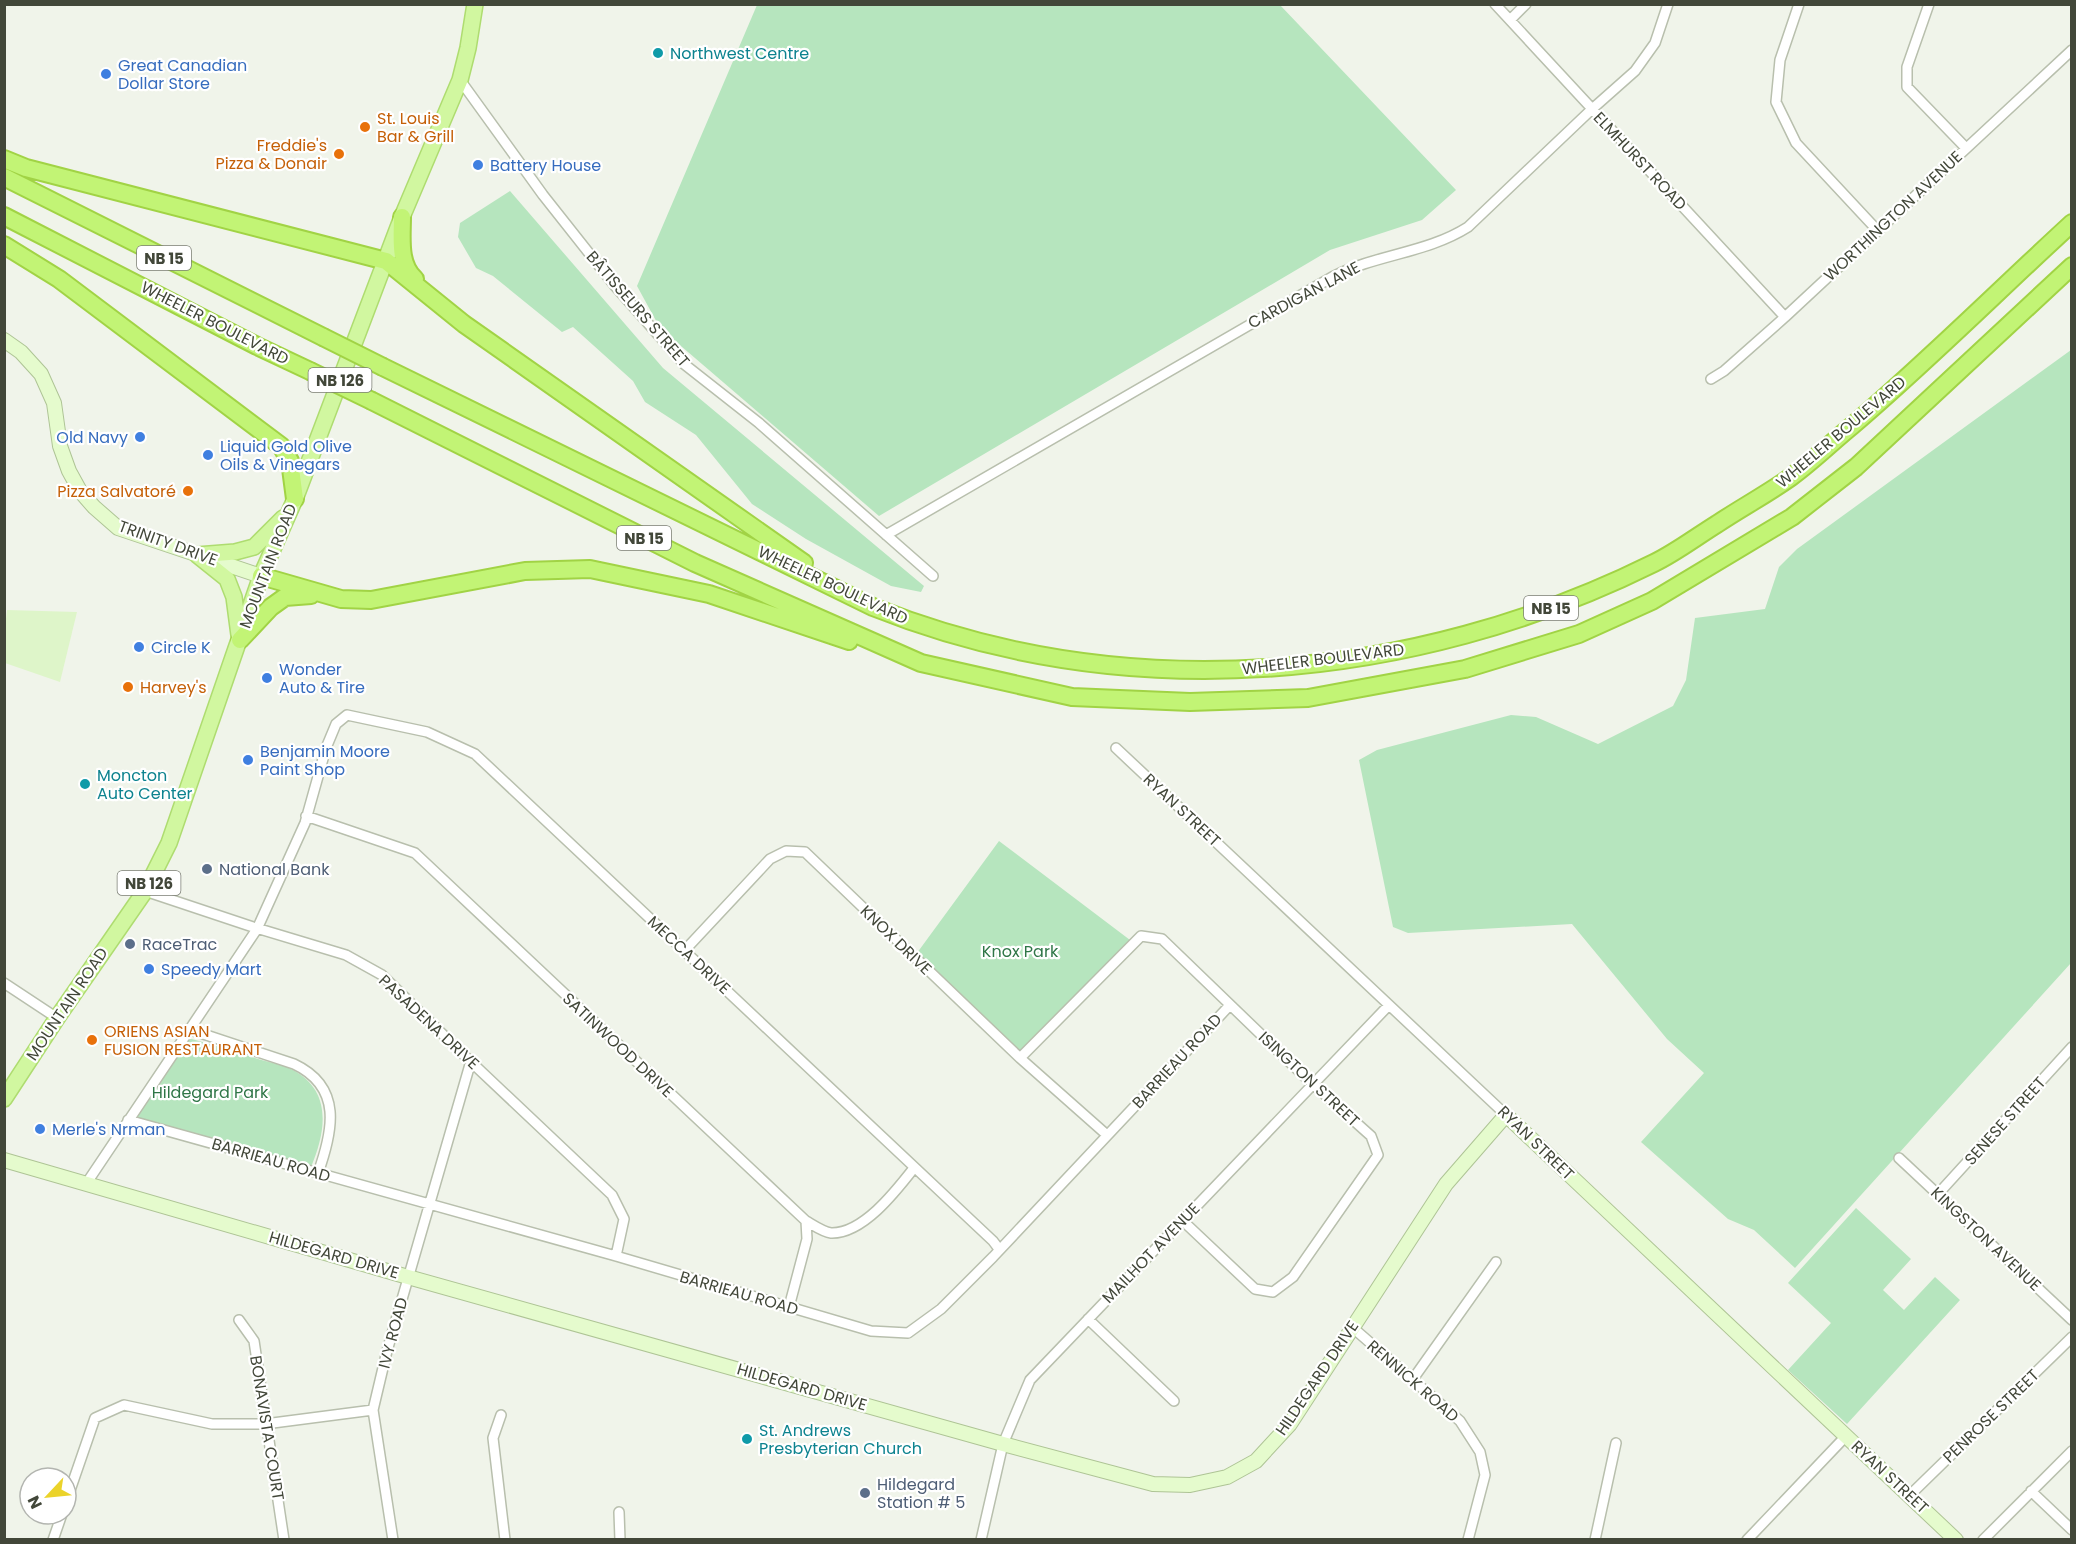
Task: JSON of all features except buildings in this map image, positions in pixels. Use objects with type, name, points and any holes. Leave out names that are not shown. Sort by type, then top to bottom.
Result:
[{"type":"highway","points":[[4,159],[38,171],[386,261],[464,324],[794,558],[911,622]]},
{"type":"highway","name":"WHEELER BOULEVARD","points":[[4,177],[383,367],[873,607],[911,622],[1032,654],[1121,667],[1208,671],[1294,666],[1382,655],[1462,637],[1541,612],[1656,562],[1791,477],[1887,396],[2072,223]]},
{"type":"highway","name":"WHEELER BOULEVARD","points":[[4,216],[695,563],[921,663],[1072,697],[1190,702],[1308,698],[1465,669],[1579,634],[1652,601],[1792,517],[1856,467],[2072,266]]},
{"type":"highway","points":[[402,217],[402,251],[410,274],[487,339]]},
{"type":"highway","points":[[4,245],[58,279],[281,446],[290,461],[292,505]]},
{"type":"highway","points":[[261,576],[341,599],[371,600],[525,571],[590,568],[709,594],[921,663]]},
{"type":"highway","points":[[240,640],[271,607],[285,597],[324,595]]},
{"type":"main road","name":"MOUNTAIN ROAD","points":[[4,1099],[145,891],[169,843],[261,576],[292,505],[402,217],[460,80],[475,4]]},
{"type":"main road","points":[[197,555],[235,552],[254,547],[292,505]]},
{"type":"main road","points":[[197,555],[227,579],[234,597],[240,640]]},
{"type":"street","name":"ELMHURST ROAD","points":[[1495,4],[1785,317]]},
{"type":"street","points":[[1510,20],[1526,4]]},
{"type":"street","name":"CARDIGAN LANE","points":[[886,535],[1334,276],[1372,260],[1432,245],[1468,227],[1635,71],[1655,43],[1668,4]]},
{"type":"street","points":[[1799,4],[1780,60],[1776,102],[1796,143],[1878,231]]},
{"type":"street","points":[[1929,4],[1906,67],[1907,87],[1966,148]]},
{"type":"street","name":"WORTHINGTON AVENUE","points":[[1711,379],[1724,371],[1785,317],[2072,50]]},
{"type":"street","name":"BÂTISSEURS STREET","points":[[460,80],[550,204],[615,286],[684,364],[759,423],[933,576]]},
{"type":"street","name":"TRINITY DRIVE","points":[[4,340],[21,352],[40,374],[54,403],[60,446],[69,471],[94,507],[118,528],[261,576]]},
{"type":"street","name":"MECCA DRIVE","points":[[306,816],[326,748],[336,724],[347,715],[427,732],[475,754],[993,1241],[999,1250]]},
{"type":"street","name":"RYAN STREET","points":[[1116,748],[1956,1539]]},
{"type":"street","points":[[86,1184],[257,929],[305,823],[306,816]]},
{"type":"street","name":"SATINWOOD DRIVE","points":[[306,816],[415,853],[806,1221],[829,1233],[849,1231],[884,1204],[914,1168]]},
{"type":"street","name":"KNOX DRIVE","points":[[685,951],[770,859],[786,851],[805,852],[1020,1058],[1107,1135]]},
{"type":"street","name":"PASADENA DRIVE","points":[[145,891],[257,929],[346,955],[381,975],[612,1195],[624,1219],[615,1256]]},
{"type":"street","name":"ISINGTON STREET","points":[[1020,1058],[1142,936],[1162,939],[1304,1076],[1371,1136],[1378,1155],[1293,1278],[1274,1292],[1255,1289],[1183,1221]]},
{"type":"street","points":[[4,983],[57,1018]]},
{"type":"street","name":"BARRIEAU ROAD","points":[[128,1120],[615,1256],[871,1331],[908,1333],[941,1309],[999,1250],[1230,1005]]},
{"type":"street","name":"MAILHOT AVENUE","points":[[981,1539],[1003,1444],[1030,1380],[1389,1005]]},
{"type":"street","points":[[188,1029],[294,1064],[304,1069],[324,1088],[330,1104],[331,1129],[318,1173]]},
{"type":"street","name":"SENESE STREET","points":[[1938,1194],[2072,1047]]},
{"type":"street","name":"IVY ROAD","points":[[393,1539],[373,1410],[425,1214],[430,1206],[471,1061]]},
{"type":"street","name":"HILDEGARD DRIVE","points":[[4,1160],[408,1277],[1003,1444],[1153,1484],[1190,1485],[1227,1477],[1256,1461],[1290,1424],[1446,1184],[1506,1115]]},
{"type":"street","name":"KINGSTON AVENUE","points":[[1899,1158],[2072,1320]]},
{"type":"street","points":[[789,1307],[807,1239],[806,1221]]},
{"type":"street","points":[[1413,1379],[1497,1262]]},
{"type":"street","points":[[1088,1318],[1174,1401]]},
{"type":"street","name":"BONAVISTA COURT","points":[[239,1320],[254,1341],[284,1539]]},
{"type":"street","name":"RENNICK ROAD","points":[[1352,1328],[1460,1421],[1479,1452],[1485,1475],[1468,1539]]},
{"type":"street","name":"PENROSE STREET","points":[[1910,1495],[2072,1337]]},
{"type":"street","points":[[78,1466],[94,1418],[124,1405],[212,1424],[265,1424],[373,1410]]},
{"type":"street","points":[[501,1415],[493,1438],[505,1539]]},
{"type":"street","points":[[1747,1539],[1846,1436]]},
{"type":"street","points":[[1595,1539],[1616,1443]]},
{"type":"street","points":[[1983,1539],[2072,1451]]},
{"type":"street","points":[[2031,1491],[2072,1530]]},
{"type":"street","points":[[619,1512],[620,1539]]},
{"type":"green space","points":[[757,5],[1280,5],[1456,190],[1422,220],[1330,250],[879,516],[660,328],[637,286]]},
{"type":"green space","points":[[510,191],[663,368],[924,586],[921,592],[891,586],[806,539],[752,504],[696,435],[645,402],[633,381],[573,327],[562,332],[493,276],[476,268],[458,237],[460,223]]},
{"type":"green space","points":[[2071,350],[2071,963],[1795,1268],[1754,1230],[1728,1219],[1641,1142],[1704,1073],[1667,1039],[1572,924],[1408,933],[1393,927],[1359,760],[1377,750],[1511,715],[1536,717],[1598,744],[1673,706],[1686,680],[1695,618],[1765,609],[1779,567],[1797,549]]},
{"type":"green space","name":"Knox Park","points":[[999,841],[1134,943],[1020,1058],[917,953]]},
{"type":"green space","name":"Hildegard Park","points":[[188,1038],[283,1066],[305,1078],[314,1088],[320,1100],[322,1112],[320,1139],[311,1167],[134,1118]]},
{"type":"green space","points":[[1856,1208],[1911,1259],[1883,1290],[1904,1310],[1935,1277],[1960,1300],[1847,1424],[1788,1370],[1831,1323],[1788,1283]]},
{"type":"sand","points":[[7,610],[77,612],[60,682],[5,663]]},
{"type":"place","name":"Northwest Centre","points":[[658,53]]},
{"type":"place","name":"Great Canadian Dollar Store","points":[[106,74]]},
{"type":"place","name":"St. Louis Bar & Grill","points":[[365,127]]},
{"type":"place","name":"Freddie's Pizza & Donair","points":[[339,154]]},
{"type":"place","name":"Battery House","points":[[478,165]]},
{"type":"place","name":"Old Navy","points":[[140,437]]},
{"type":"place","name":"Liquid Gold Olive Oils & Vinegars","points":[[208,455]]},
{"type":"place","name":"Pizza Salvatoré","points":[[188,491]]},
{"type":"place","name":"Circle K","points":[[139,647]]},
{"type":"place","name":"Wonder Auto & Tire","points":[[267,678]]},
{"type":"place","name":"Harvey's","points":[[128,687]]},
{"type":"place","name":"Benjamin Moore Paint Shop","points":[[248,760]]},
{"type":"place","name":"Moncton Auto Center","points":[[85,784]]},
{"type":"place","name":"National Bank","points":[[207,869]]},
{"type":"place","name":"RaceTrac","points":[[130,944]]},
{"type":"place","name":"Speedy Mart","points":[[149,969]]},
{"type":"place","name":"ORIENS ASIAN FUSION RESTAURANT","points":[[92,1040]]},
{"type":"place","name":"Merle's Nrman","points":[[40,1129]]},
{"type":"place","name":"St. Andrews Presbyterian Church","points":[[747,1439]]},
{"type":"place","name":"Hildegard Station # 5","points":[[865,1493]]}]
